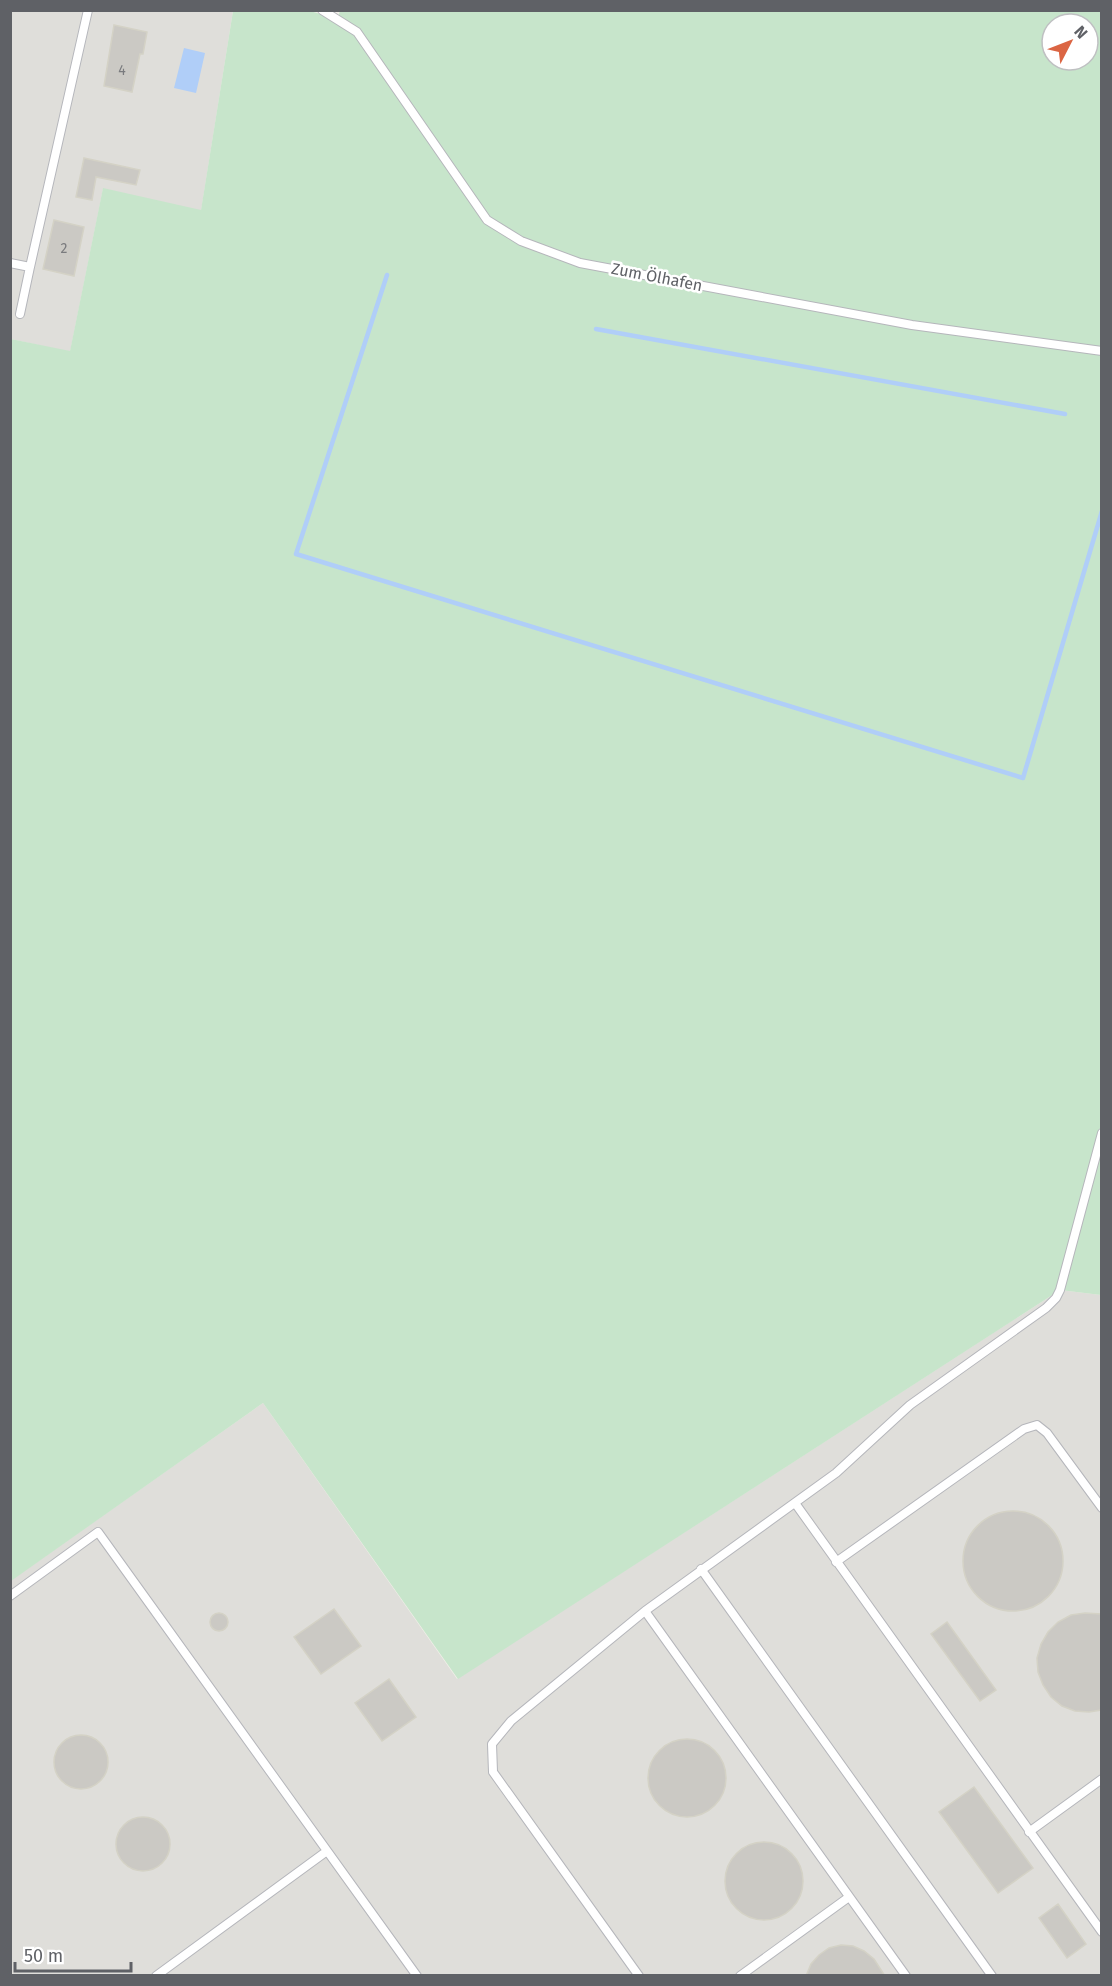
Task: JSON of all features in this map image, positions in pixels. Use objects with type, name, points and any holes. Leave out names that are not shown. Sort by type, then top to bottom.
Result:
[{"type":"lane","points":[[20,314],[88,10]]},
{"type":"lane","name":"Zum Ölhafen","points":[[322,10],[339,15],[357,32],[488,220],[520,241],[580,263],[912,325],[1101,351]]},
{"type":"lane","points":[[10,263],[30,267]]},
{"type":"lane","points":[[639,1976],[493,1772],[492,1744],[510,1721],[645,1611],[700,1569],[836,1473],[910,1405],[1046,1308],[1056,1298],[1101,1133]]},
{"type":"lane","points":[[836,1562],[1024,1429],[1037,1425],[1047,1433],[1101,1508]]},
{"type":"lane","points":[[795,1503],[1101,1932]]},
{"type":"lane","points":[[10,1596],[98,1532],[417,1976]]},
{"type":"lane","points":[[700,1569],[992,1976]]},
{"type":"lane","points":[[645,1611],[906,1976]]},
{"type":"lane","points":[[1029,1832],[1101,1779]]},
{"type":"lane","points":[[156,1976],[327,1851]]},
{"type":"lane","points":[[740,1976],[849,1897]]},
{"type":"shaded area","points":[[11,11],[233,11],[201,211],[103,189],[70,352],[11,339]]},
{"type":"shaded area","points":[[1060,1290],[1101,1295],[1101,1975],[11,1975],[10,1581],[263,1403],[457,1679]]},
{"type":"green space","points":[[340,10],[1101,11],[1101,1295],[1060,1290],[458,1679],[263,1403],[11,1581],[11,339],[70,351],[103,188],[201,210],[233,11],[310,11],[338,19]]},
{"type":"water","points":[[184,48],[205,53],[196,93],[174,88]]},
{"type":"building","points":[[114,25],[147,32],[132,92],[104,86]]},
{"type":"building","points":[[84,158],[140,170],[136,185],[96,177],[92,200],[76,197]]},
{"type":"building","points":[[54,220],[84,227],[74,276],[43,269]]},
{"type":"building","points":[[1013,1511],[1032,1515],[1048,1526],[1059,1542],[1063,1561],[1059,1580],[1048,1596],[1032,1607],[1013,1611],[994,1607],[978,1596],[967,1580],[963,1561],[967,1542],[978,1526],[994,1515]]},
{"type":"building","points":[[334,1609],[361,1646],[321,1674],[294,1637]]},
{"type":"building","points":[[215,1613],[223,1613],[228,1618],[226,1629],[215,1631],[210,1626],[210,1618]]},
{"type":"building","points":[[1101,1614],[1101,1710],[1089,1712],[1075,1711],[1062,1706],[1051,1697],[1038,1672],[1037,1658],[1048,1632],[1058,1622],[1071,1615]]},
{"type":"building","points":[[947,1622],[996,1690],[980,1701],[931,1634]]},
{"type":"building","points":[[389,1679],[416,1717],[382,1741],[355,1703]]},
{"type":"building","points":[[76,1735],[86,1735],[96,1739],[104,1747],[108,1762],[104,1777],[96,1785],[86,1789],[76,1789],[66,1785],[58,1777],[54,1767],[54,1757],[58,1747],[66,1739]]},
{"type":"building","points":[[687,1739],[702,1742],[719,1756],[726,1778],[723,1793],[709,1810],[687,1817],[672,1814],[655,1800],[648,1778],[651,1763],[665,1746]]},
{"type":"building","points":[[974,1787],[1033,1868],[998,1893],[939,1812]]},
{"type":"building","points":[[138,1817],[148,1817],[158,1821],[166,1829],[170,1844],[166,1859],[158,1867],[148,1871],[138,1871],[128,1867],[120,1859],[116,1849],[116,1839],[120,1829],[128,1821]]},
{"type":"building","points":[[764,1842],[779,1845],[796,1859],[803,1881],[800,1896],[786,1913],[764,1920],[749,1917],[732,1903],[725,1881],[728,1866],[742,1849]]},
{"type":"building","points":[[1058,1904],[1086,1944],[1067,1958],[1039,1918]]},
{"type":"building","points":[[841,1945],[853,1946],[864,1951],[874,1959],[885,1976],[806,1976],[811,1964],[819,1955],[829,1948]]},
{"type":"waterway","points":[[387,275],[296,554],[1023,778],[1102,511]]},
{"type":"waterway","points":[[596,329],[1065,414]]}]
